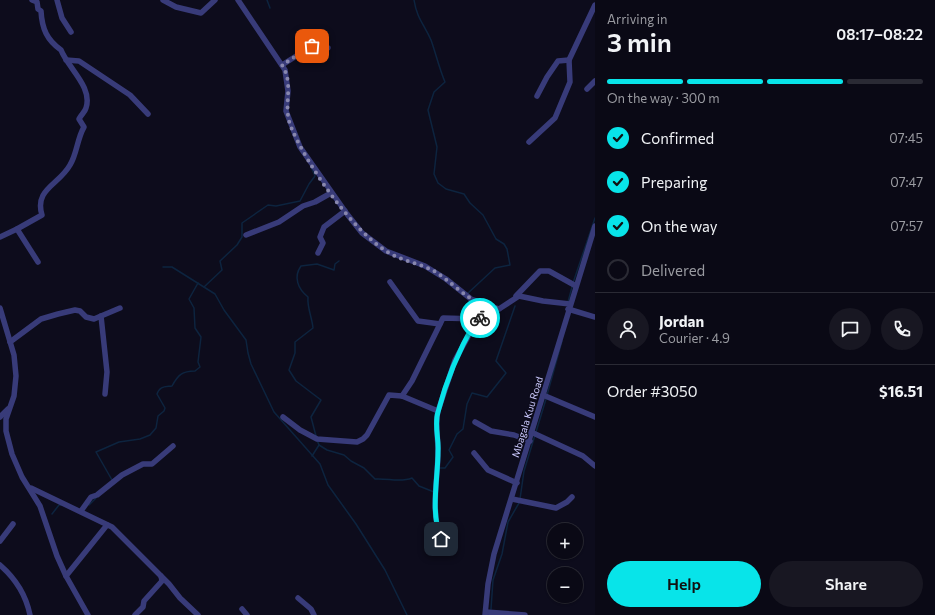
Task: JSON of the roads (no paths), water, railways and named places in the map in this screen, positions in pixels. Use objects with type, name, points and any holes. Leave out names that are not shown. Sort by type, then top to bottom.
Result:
[{"type":"street","points":[[0,237],[42,215],[38,205],[42,196],[71,164],[79,136],[84,127],[79,119],[86,108],[85,91],[78,75],[66,60],[62,50],[52,44],[42,22],[41,11],[38,9],[37,2],[32,0]]},
{"type":"street","points":[[58,0],[62,18],[71,32]]},
{"type":"street","points":[[163,0],[176,7],[201,13],[215,0]]},
{"type":"street","points":[[238,0],[282,65],[287,76],[288,91],[286,111],[300,146],[331,193],[362,233],[386,251],[425,266],[446,279],[471,299],[499,309]]},
{"type":"street","points":[[530,142],[555,118],[570,82],[569,60],[595,5]]},
{"type":"street","points":[[282,65],[312,46],[328,48]]},
{"type":"street","points":[[66,60],[79,61],[130,95],[148,114]]},
{"type":"street","points":[[537,96],[546,77],[558,61],[569,60]]},
{"type":"street","points":[[587,89],[595,81]]},
{"type":"street","points":[[246,235],[279,222],[303,206],[315,202],[331,193]]},
{"type":"street","points":[[318,253],[323,243],[320,237],[322,230],[345,211]]},
{"type":"street","name":"Mbagala Kuu Road","points":[[486,613],[488,584],[494,554],[595,226]]},
{"type":"street","points":[[17,229],[38,262]]},
{"type":"street","points":[[402,396],[412,381],[440,324],[445,317],[478,319],[499,309],[516,296],[540,270],[549,271],[576,286]]},
{"type":"street","points":[[390,282],[418,321],[440,324]]},
{"type":"street","points":[[516,296],[569,307],[595,317]]},
{"type":"street","points":[[0,308],[14,355],[16,376],[14,396],[6,419],[6,431],[14,461],[40,506],[57,556],[66,576],[88,615]]},
{"type":"street","points":[[10,342],[41,319],[75,310],[90,319],[120,308]]},
{"type":"street","points":[[101,316],[107,372],[105,394]]},
{"type":"street","points":[[441,539],[437,529],[434,492],[438,453],[438,411],[455,360],[478,319]]},
{"type":"street","points":[[283,418],[300,430],[317,439],[357,442],[367,435],[388,396],[394,394],[402,396],[438,411]]},
{"type":"street","points":[[542,395],[595,417]]},
{"type":"street","points":[[0,417],[10,407]]},
{"type":"street","points":[[475,422],[491,431],[514,435],[530,441]]},
{"type":"street","points":[[531,432],[583,456],[595,466]]},
{"type":"street","points":[[80,511],[91,497],[97,495],[122,476],[143,464],[152,464],[173,446]]},
{"type":"street","points":[[474,453],[488,470],[517,483]]},
{"type":"street","points":[[29,487],[107,524],[117,532],[198,615]]},
{"type":"street","points":[[512,499],[556,508],[567,502],[572,497]]},
{"type":"street","points":[[0,541],[13,524]]},
{"type":"street","points":[[66,576],[107,524]]},
{"type":"street","points":[[0,565],[19,586],[25,597],[30,615]]},
{"type":"street","points":[[135,615],[142,607],[144,601],[162,581],[161,576]]},
{"type":"street","points":[[298,598],[311,608],[314,615]]},
{"type":"street","points":[[242,609],[247,615]]},
{"type":"street","points":[[486,613],[525,615]]},
{"type":"waterway","points":[[267,0],[270,8]]},
{"type":"waterway","points":[[414,0],[419,17],[431,40],[445,82],[434,92],[428,110],[437,147],[434,174],[438,183],[446,189],[464,194],[470,203],[483,215],[496,239],[504,244],[507,249],[510,265],[495,268],[467,294]]},
{"type":"waterway","points":[[204,287],[222,270],[220,261],[237,245],[242,237],[242,223],[268,205],[276,206],[300,201],[315,176],[311,167]]},
{"type":"waterway","points":[[573,283],[595,218]]},
{"type":"waterway","points":[[316,436],[311,417],[321,400],[296,381],[289,370],[295,353],[295,342],[313,328],[308,305],[308,297],[299,287],[297,274],[301,266],[317,264],[334,270],[335,264],[339,261]]},
{"type":"waterway","points":[[163,267],[172,267],[215,294],[224,310],[246,340],[251,364],[274,412],[320,464],[328,485],[356,524],[385,570],[407,615]]},
{"type":"waterway","points":[[112,480],[96,452],[119,442],[140,439],[150,435],[156,428],[158,416],[164,411],[165,408],[157,394],[159,390],[163,387],[172,386],[181,374],[195,371],[200,367],[198,362],[201,337],[195,328],[194,308],[189,299],[198,283]]},
{"type":"waterway","points":[[568,302],[572,287]]},
{"type":"waterway","points":[[439,468],[445,468],[453,457],[449,450],[457,434],[463,429],[467,404],[472,393],[487,397],[506,373],[496,361],[515,306]]},
{"type":"waterway","points":[[547,395],[562,341]]},
{"type":"waterway","points":[[536,432],[546,399]]},
{"type":"waterway","points":[[520,499],[524,471],[535,435]]},
{"type":"waterway","points":[[312,456],[319,445],[317,440]]},
{"type":"waterway","points":[[319,445],[327,450],[344,455],[351,461],[364,468],[375,479],[398,480],[412,478],[419,486],[434,492]]},
{"type":"waterway","points":[[89,505],[96,498]]},
{"type":"waterway","points":[[491,609],[493,580],[502,554],[508,522],[519,503]]},
{"type":"waterway","points":[[52,514],[59,505],[61,505]]}]
